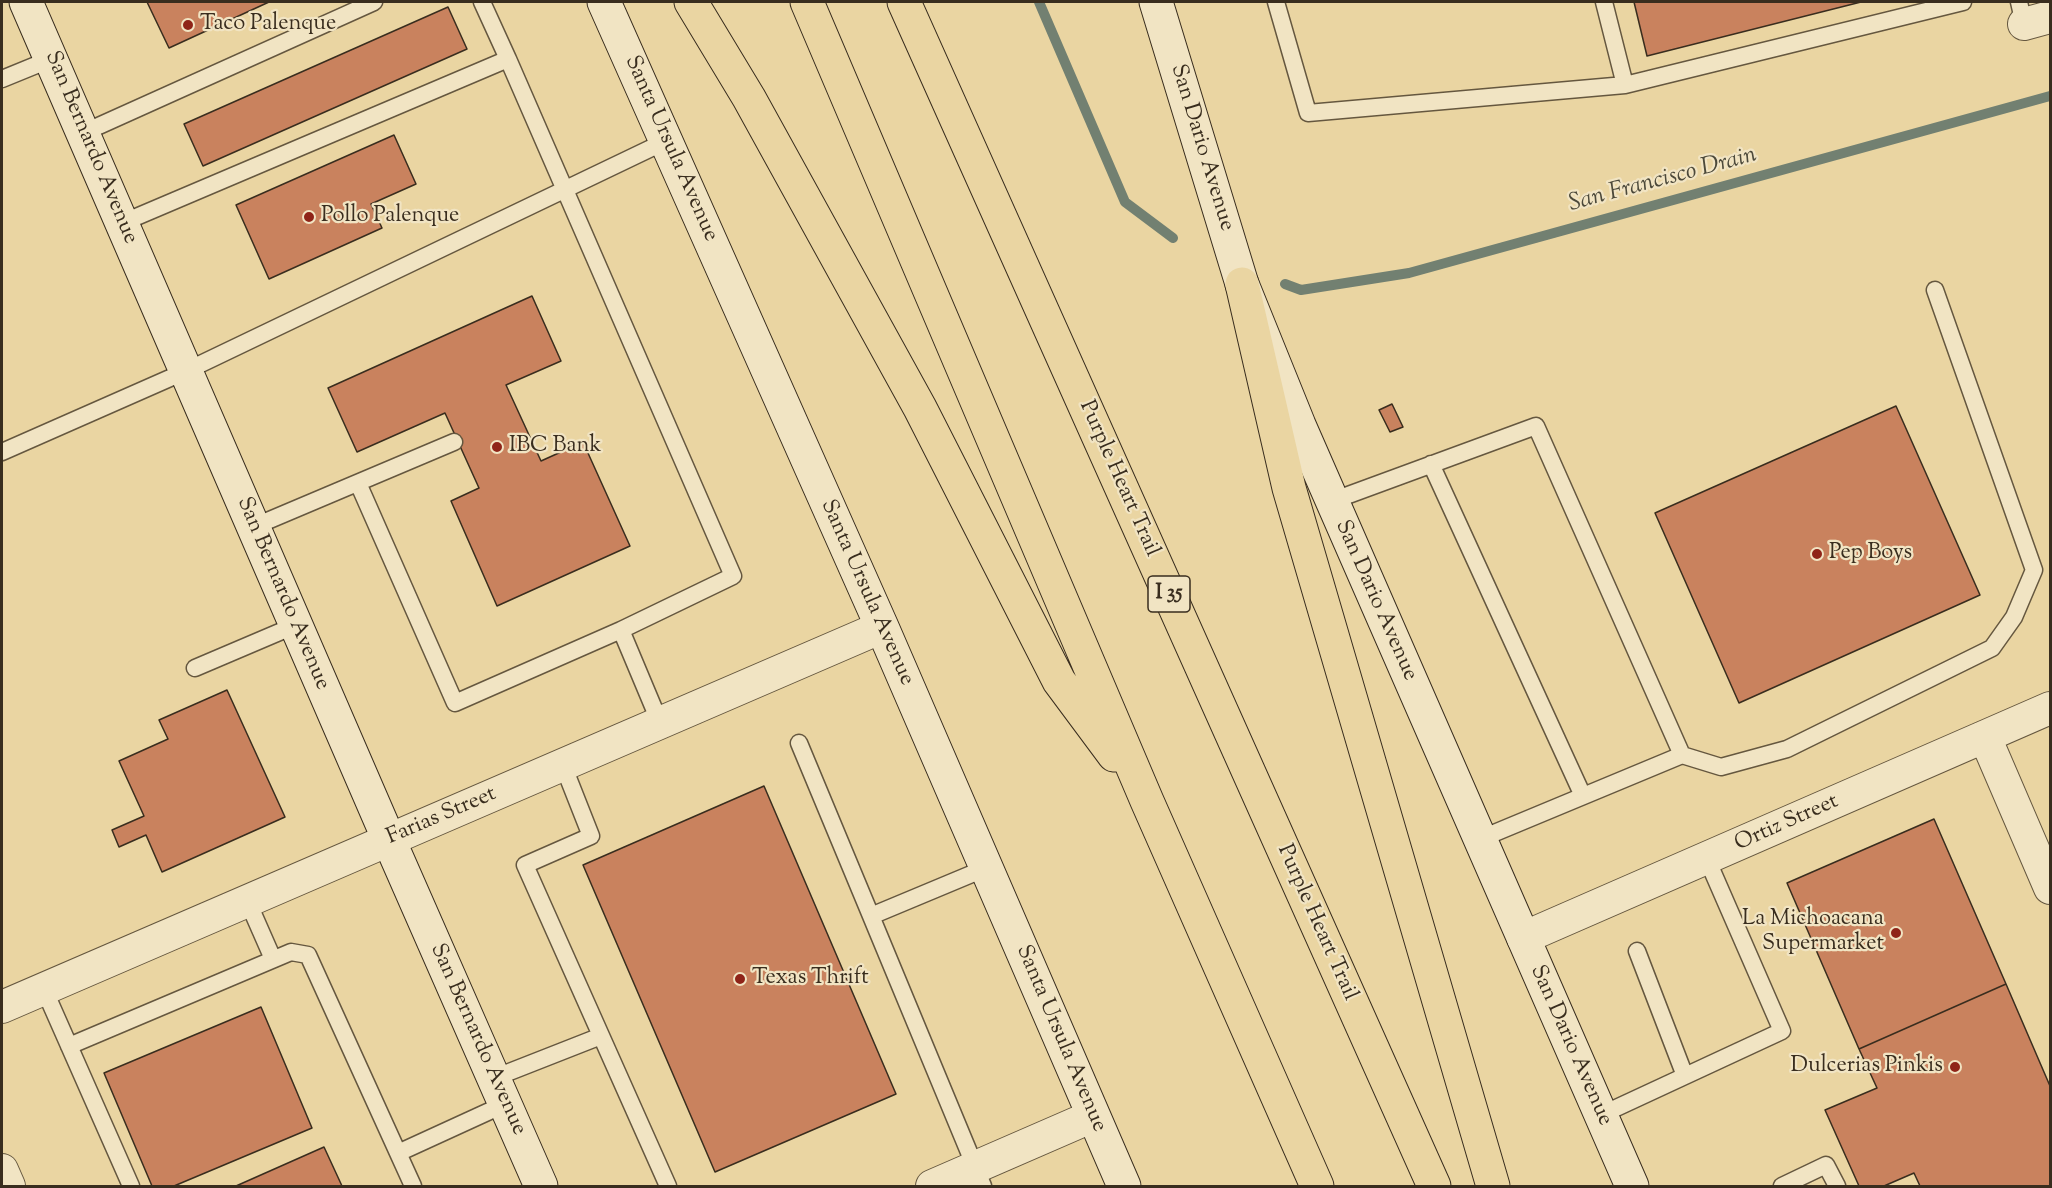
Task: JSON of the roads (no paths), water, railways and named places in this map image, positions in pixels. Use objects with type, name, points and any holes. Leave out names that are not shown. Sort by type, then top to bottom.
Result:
[{"type":"highway","points":[[691,2],[749,98],[920,408],[1059,681],[1147,801]]},
{"type":"highway","points":[[807,2],[1147,801],[1317,1186]]},
{"type":"highway","name":"Purple Heart Trail","points":[[904,2],[1434,1186]]},
{"type":"highway","points":[[1242,284],[1289,488],[1493,1186]]},
{"type":"main road","name":"San Bernardo Avenue","points":[[26,2],[541,1186]]},
{"type":"main road","name":"Santa Ursula Avenue","points":[[604,2],[882,627],[1124,1186]]},
{"type":"main road","name":"San Dario Avenue","points":[[1156,2],[1242,284],[1299,425],[1632,1186]]},
{"type":"street","name":"Farias Street","points":[[2,1006],[882,627]]},
{"type":"street","name":"Ortiz Street","points":[[1524,938],[2050,708]]},
{"type":"street","points":[[1985,737],[2050,888]]},
{"type":"street","points":[[932,1186],[979,1177],[1093,1116]]},
{"type":"street","points":[[2,1170],[9,1186]]},
{"type":"lane","points":[[83,133],[374,2]]},
{"type":"lane","points":[[358,483],[454,703],[621,630],[733,576],[482,2]]},
{"type":"lane","points":[[1276,2],[1308,113],[1625,85],[1962,2]]},
{"type":"lane","points":[[1604,2],[1625,85]]},
{"type":"lane","points":[[2,79],[51,59]]},
{"type":"lane","points":[[122,224],[508,59]]},
{"type":"lane","points":[[2,452],[186,371],[666,141]]},
{"type":"lane","points":[[1480,839],[1682,755],[1721,767],[1786,749],[1992,648],[2014,617],[2034,570],[1935,290]]},
{"type":"lane","points":[[1332,501],[1536,426],[1682,755]]},
{"type":"lane","points":[[254,528],[454,442]]},
{"type":"lane","points":[[1431,464],[1583,796]]},
{"type":"lane","points":[[195,668],[296,625]]},
{"type":"lane","points":[[621,630],[660,723]]},
{"type":"lane","points":[[799,743],[979,1177]]},
{"type":"lane","points":[[562,765],[591,836],[525,865],[668,1186]]},
{"type":"lane","points":[[1600,1115],[1782,1031],[1707,859]]},
{"type":"lane","points":[[871,916],[986,868]]},
{"type":"lane","points":[[248,902],[273,959]]},
{"type":"lane","points":[[1637,951],[1685,1076]]},
{"type":"lane","points":[[69,1046],[291,952],[308,955],[413,1186]]},
{"type":"lane","points":[[44,988],[131,1186]]},
{"type":"lane","points":[[398,1153],[500,1091],[601,1036]]},
{"type":"lane","points":[[1782,1186],[1826,1165],[1837,1186]]},
{"type":"waterway","name":"San Francisco Drain","points":[[1039,2],[1125,202],[1173,238]]},
{"type":"waterway","name":"San Francisco Drain","points":[[1285,284],[1301,290],[1409,273],[2050,96]]},
{"type":"place","name":"Taco Palenque","points":[[188,25]]},
{"type":"place","name":"Pollo Palenque","points":[[309,217]]},
{"type":"place","name":"IBC Bank","points":[[497,447]]},
{"type":"place","name":"Pep Boys","points":[[1817,554]]},
{"type":"place","name":"La Michoacana Supermarket","points":[[1896,933]]},
{"type":"place","name":"Texas Thrift","points":[[740,979]]},
{"type":"place","name":"Dulcerias Pinkis","points":[[1955,1067]]}]
